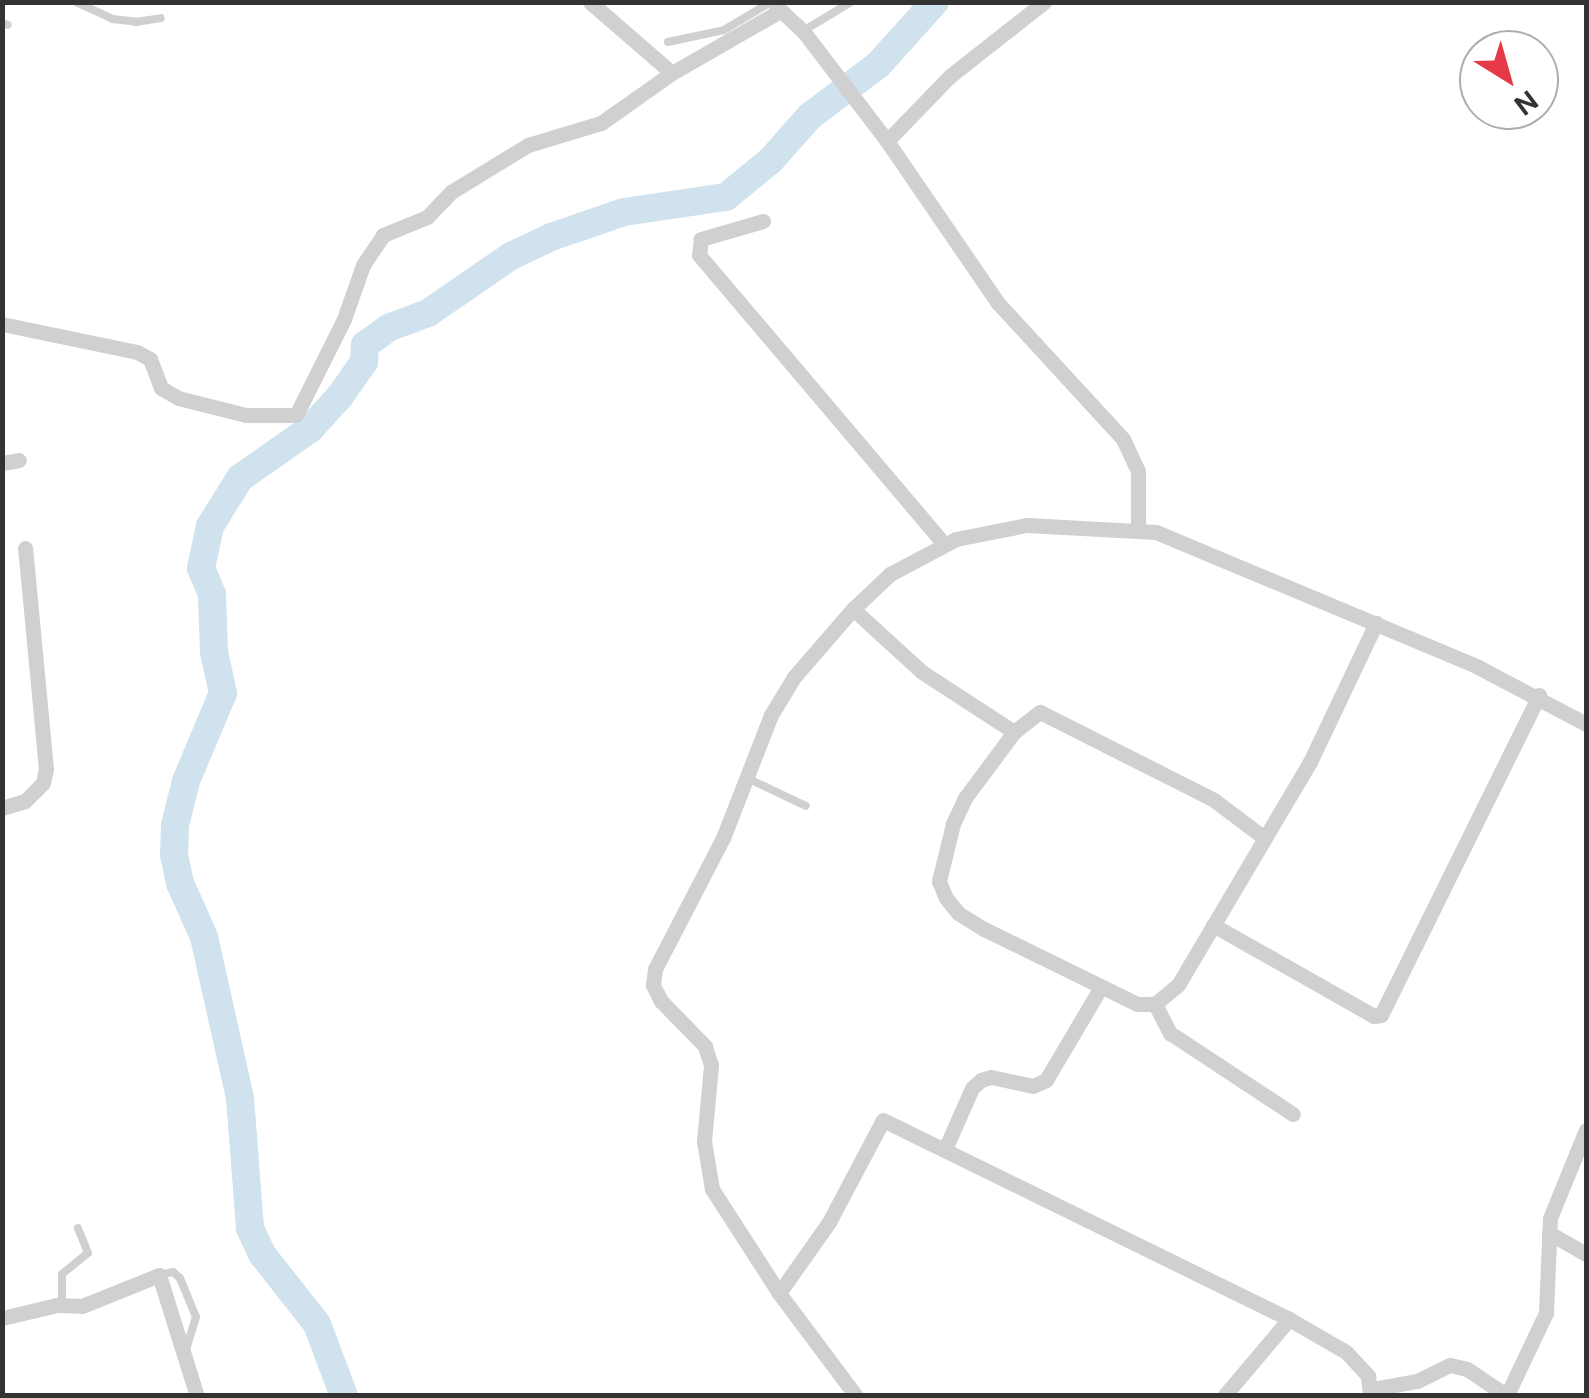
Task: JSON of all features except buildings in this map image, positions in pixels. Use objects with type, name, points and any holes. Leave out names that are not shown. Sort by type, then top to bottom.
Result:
[{"type":"street","points":[[590,2],[672,74]]},
{"type":"street","points":[[887,141],[961,66],[1044,2]]},
{"type":"street","points":[[2,324],[138,352],[150,360],[161,388],[178,398],[246,415],[296,415],[344,319],[363,265],[384,235],[427,217],[465,182],[528,144],[594,127],[775,5],[802,31],[887,141],[998,302],[1123,439],[1138,471],[1138,530]]},
{"type":"street","points":[[763,220],[700,239],[699,255],[944,544]]},
{"type":"street","points":[[856,1396],[778,1293],[708,1180],[704,1141],[712,1064],[705,1046],[661,1001],[653,984],[655,969],[723,838],[771,716],[794,677],[853,608],[890,574],[944,544],[1028,524],[1156,532],[1538,695],[1586,724]]},
{"type":"street","points":[[2,808],[25,801],[44,783],[46,769],[25,548]]},
{"type":"street","points":[[853,608],[897,652],[958,700],[1014,732]]},
{"type":"street","points":[[1263,837],[1214,800],[1040,712],[1014,732],[965,798],[952,824],[939,881],[958,913],[1137,1004],[1155,1004],[1178,985],[1310,762],[1376,623]]},
{"type":"street","points":[[1214,924],[1374,1016],[1382,1015],[1538,695]]},
{"type":"street","points":[[946,1148],[972,1088],[981,1080],[991,1076],[1033,1086],[1046,1080],[1101,987]]},
{"type":"street","points":[[1155,1004],[1170,1033],[1294,1114]]},
{"type":"street","points":[[778,1293],[830,1222],[883,1120],[1289,1319],[1346,1352],[1368,1376],[1371,1392],[1417,1380],[1450,1365],[1467,1369],[1507,1396],[1546,1312],[1549,1233],[1562,1180],[1586,1130]]},
{"type":"street","points":[[1549,1233],[1586,1254]]},
{"type":"street","points":[[2,1318],[82,1306],[159,1275],[197,1396]]},
{"type":"street","points":[[1224,1396],[1289,1319]]},
{"type":"lane","points":[[76,2],[113,19],[136,22],[161,18]]},
{"type":"lane","points":[[802,31],[851,2]]},
{"type":"lane","points":[[668,42],[718,32],[775,5]]},
{"type":"lane","points":[[747,778],[806,806]]},
{"type":"lane","points":[[62,1306],[62,1274],[88,1253],[78,1228]]},
{"type":"waterway","points":[[344,1396],[317,1324],[262,1254],[250,1228],[240,1098],[204,937],[180,883],[174,855],[175,825],[186,781],[223,693],[214,652],[212,594],[201,568],[210,526],[240,478],[310,429],[364,362],[365,345],[388,328],[428,313],[511,256],[551,237],[624,212],[726,197],[771,160],[810,116],[878,65],[935,2]]}]
